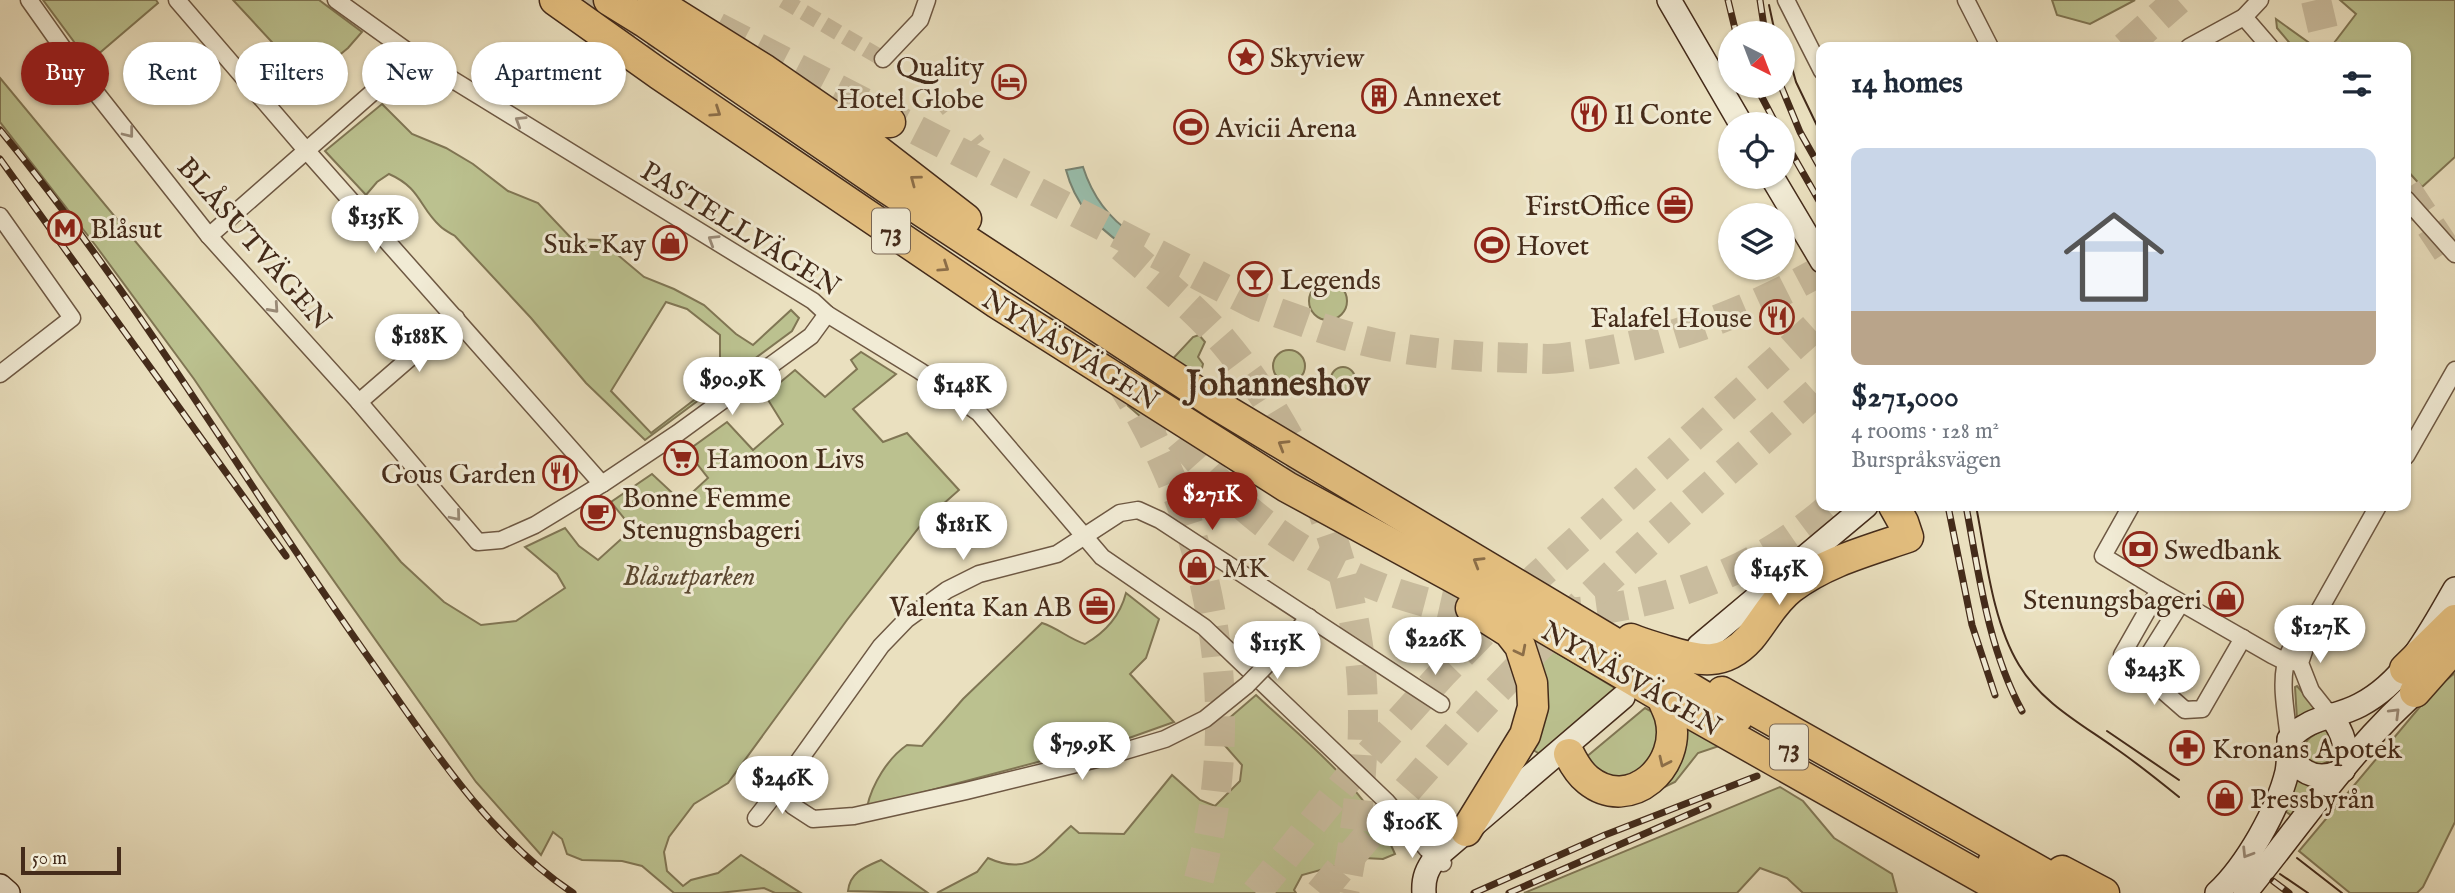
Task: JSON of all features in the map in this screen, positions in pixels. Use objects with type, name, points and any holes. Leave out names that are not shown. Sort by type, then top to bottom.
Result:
[{"type":"highway","points":[[540,0],[659,74]]},
{"type":"highway","name":"NYNÄSVÄGEN","points":[[555,0],[659,74],[997,303],[1287,487],[1526,617],[2009,893]]},
{"type":"highway","name":"NYNÄSVÄGEN","points":[[609,0],[648,11],[864,173],[1217,405],[1751,725],[2063,891]]},
{"type":"highway","points":[[648,11],[765,70],[842,123],[1103,329]]},
{"type":"highway","points":[[842,123],[890,122]]},
{"type":"highway","points":[[1287,487],[1341,530],[1510,632],[1520,646],[1532,683],[1533,707],[1528,726],[1510,763],[1493,785],[1466,831]]},
{"type":"highway","points":[[1636,642],[1697,660],[1710,661],[1720,657],[1749,639],[1788,590],[1807,577],[1842,559],[1908,537],[1897,511]]},
{"type":"highway","points":[[1536,597],[1636,642],[2063,891]]},
{"type":"highway","points":[[2410,681],[2455,620]]},
{"type":"highway","points":[[2410,681],[2455,647]]},
{"type":"highway","points":[[1569,754],[1578,769],[1595,785],[1622,790],[1644,785],[1660,771],[1668,757],[1671,718],[1662,697]]},
{"type":"highway","points":[[1907,798],[1972,822],[2104,893]]},
{"type":"highway","points":[[1950,859],[1994,893]]},
{"type":"main road","points":[[1669,0],[1734,112]]},
{"type":"main road","points":[[1779,189],[1816,251]]},
{"type":"main road","points":[[1849,511],[1695,644],[1860,511]]},
{"type":"main road","points":[[2245,893],[2380,728],[2410,681],[2455,589]]},
{"type":"main road","points":[[2217,893],[2243,860],[2269,817],[2285,780],[2289,747],[2308,723],[2345,712],[2455,659]]},
{"type":"main road","points":[[1424,893],[1428,868],[1440,860],[1569,754],[1627,700],[1466,831],[1440,860],[1435,893]]},
{"type":"main road","points":[[2330,715],[2344,737],[2346,751],[2343,770]]},
{"type":"main road","points":[[2289,747],[2297,766],[2314,776],[2329,776],[2343,770]]},
{"type":"main road","points":[[0,886],[8,893]]},
{"type":"street","name":"BLÅSUTVÄGEN","points":[[29,0],[82,75],[209,236],[359,402],[478,542],[500,540],[535,525],[602,484],[678,433],[811,336],[830,315]]},
{"type":"street","points":[[177,0],[602,484]]},
{"type":"street","name":"PASTELLVÄGEN","points":[[336,0],[394,42]]},
{"type":"street","points":[[883,59],[920,20],[927,0]]},
{"type":"street","points":[[1786,0],[1816,59]]},
{"type":"street","points":[[1966,0],[1987,42]]},
{"type":"street","points":[[2198,42],[2244,17],[2260,0]]},
{"type":"street","points":[[2244,17],[2266,42]]},
{"type":"street","name":"PASTELLVÄGEN","points":[[457,82],[813,301],[979,413],[1102,557],[1204,627],[1386,801],[1440,860]]},
{"type":"street","points":[[209,236],[362,101]]},
{"type":"street","points":[[2411,205],[2455,254]]},
{"type":"street","points":[[0,216],[72,318],[0,374]]},
{"type":"street","points":[[359,402],[456,318]]},
{"type":"street","points":[[2411,447],[2455,370]]},
{"type":"street","points":[[756,818],[780,793],[881,646],[907,618],[947,590],[979,574],[1057,554],[1120,513],[1138,510],[1160,520],[1441,704]]},
{"type":"street","points":[[2128,511],[2103,556],[2243,638],[2292,662],[2330,715]]},
{"type":"street","points":[[2289,747],[2285,705],[2292,662],[2301,630],[2316,616],[2375,511]]},
{"type":"street","points":[[2159,590],[2122,655],[2185,710],[2202,709],[2243,638]]},
{"type":"street","points":[[2139,670],[2181,603]]},
{"type":"street","points":[[780,793],[793,806],[813,819],[854,816],[1135,749],[1188,728],[1233,698],[1281,650],[1309,617]]},
{"type":"green space","points":[[43,0],[156,0],[158,3],[109,45],[109,42],[74,42]]},
{"type":"green space","points":[[233,0],[319,0],[362,32],[348,48],[348,42],[272,42]]},
{"type":"green space","points":[[2052,0],[2135,0],[2090,24],[2057,15]]},
{"type":"green space","points":[[2340,0],[2455,0],[2455,157],[2422,187],[2411,175],[2411,42],[2335,42],[2356,14]]},
{"type":"green space","points":[[2276,19],[2308,42],[2289,42],[2277,28]]},
{"type":"green space","name":"Blåsutparken","points":[[0,78],[401,562],[444,602],[481,625],[516,621],[565,588],[557,574],[525,547],[565,528],[579,546],[598,560],[629,532],[627,522],[611,502],[652,474],[682,502],[708,478],[687,451],[727,422],[753,450],[783,424],[765,395],[795,370],[825,397],[857,369],[851,360],[861,352],[896,374],[853,409],[883,442],[907,433],[959,490],[924,521],[847,620],[728,783],[694,804],[669,837],[664,852],[667,871],[683,886],[691,880],[718,873],[741,855],[801,893],[775,893],[764,888],[719,893],[674,893],[642,866],[622,861],[582,860],[567,854],[562,839],[553,832],[541,855],[476,782],[194,379],[0,122]]},
{"type":"green space","points":[[383,105],[412,134],[446,148],[473,164],[508,191],[538,203],[572,239],[600,240],[644,277],[704,305],[736,334],[753,345],[791,310],[799,318],[792,331],[645,440],[586,383],[531,318],[455,236],[433,219],[408,185],[389,174],[377,182],[366,195],[325,151]],"holes":[[[666,302],[687,309],[720,335],[720,380],[651,433],[611,391]]]},
{"type":"green space","points":[[1328,282],[1341,288],[1347,301],[1341,314],[1328,320],[1315,314],[1309,301],[1315,288]]},
{"type":"green space","points":[[1199,335],[1205,342],[1198,357],[1203,364],[1201,372],[1166,419],[1163,428],[1156,430],[1127,405],[1125,398],[1133,394],[1161,365],[1167,365],[1193,337]]},
{"type":"green space","points":[[1289,350],[1300,355],[1305,366],[1300,377],[1289,382],[1278,377],[1273,366],[1278,355]]},
{"type":"green space","points":[[1343,367],[1352,370],[1355,379],[1352,388],[1343,391],[1334,388],[1331,379],[1334,370]]},
{"type":"green space","points":[[1126,593],[1159,619],[1146,658],[1130,674],[1174,722],[1129,738],[867,807],[877,781],[893,757],[907,745],[922,746],[963,699],[1042,623],[1085,644],[1111,623]]},
{"type":"green space","points":[[1532,635],[1555,646],[1554,651],[1618,690],[1540,754],[1528,747]]},
{"type":"green space","points":[[2455,673],[2455,822],[2423,887],[2417,893],[2350,893],[2299,851],[2434,690]]},
{"type":"green space","points":[[2297,686],[2316,708],[2297,719],[2295,687]]},
{"type":"green space","points":[[1256,695],[1352,787],[1369,808],[1395,854],[1383,859],[1364,858],[1302,875],[1294,890],[1296,893],[937,893],[977,872],[988,858],[1015,865],[1034,859],[1071,826],[1079,833],[1124,834],[1172,775],[1200,800],[1215,806],[1240,781],[1242,765],[1213,732]]},
{"type":"green space","points":[[1645,708],[1658,715],[1664,723],[1655,767],[1610,781],[1585,758]]},
{"type":"green space","points":[[1678,723],[1719,746],[1698,753],[1675,782],[1652,793]]},
{"type":"green space","points":[[2327,729],[2337,752],[2323,764],[2306,761],[2305,744]]},
{"type":"green space","points":[[2296,780],[2316,786],[2292,816],[2285,811]]},
{"type":"green space","points":[[1780,787],[1803,801],[1834,838],[1892,874],[1897,893],[1803,893],[1787,878],[1760,868],[1737,893],[1524,893]]},
{"type":"green space","points":[[881,860],[928,893],[848,891],[855,875]]},
{"type":"shaded area","points":[[1083,167],[1102,205],[1116,221],[1133,234],[1123,245],[1087,213],[1075,193],[1066,170]]},
{"type":"tunnel","points":[[569,0],[658,43]]},
{"type":"tunnel","points":[[783,0],[883,59]]},
{"type":"tunnel","points":[[2131,42],[2178,0]]},
{"type":"tunnel","points":[[2316,0],[2326,42]]},
{"type":"tunnel","points":[[717,27],[1256,305],[1337,333],[1387,346],[1502,358],[1551,359],[1596,353],[1696,327],[1761,302],[1816,273]]},
{"type":"tunnel","points":[[945,105],[949,110]]},
{"type":"tunnel","points":[[974,139],[978,144]]},
{"type":"tunnel","points":[[2411,197],[2455,263]]},
{"type":"tunnel","points":[[1122,247],[1199,316],[1250,376],[1296,451],[1330,532],[1353,617],[1362,687],[1361,777],[1344,893]]},
{"type":"tunnel","points":[[1060,307],[1122,383],[1160,453],[1184,513],[1203,575],[1214,637],[1220,701],[1218,765],[1210,829],[1195,893]]},
{"type":"tunnel","points":[[1256,893],[1351,775],[1443,673],[1536,578],[1816,325]]},
{"type":"tunnel","points":[[1320,893],[1443,749],[1557,629],[1669,523],[1816,392]]},
{"type":"tunnel","points":[[1151,404],[1228,492],[1284,538],[1334,567],[1387,590],[1442,606],[1495,613]]},
{"type":"tunnel","points":[[1552,614],[1628,605],[1701,584],[1770,551],[1825,511]]},
{"type":"tram line","points":[[1769,5],[1772,21]]},
{"type":"tram line","points":[[1796,82],[1816,124]]},
{"type":"tram line","points":[[1977,511],[2002,629],[2028,678],[2062,711],[2179,797]]},
{"type":"tram line","points":[[2107,731],[2179,780]]},
{"type":"tram line","points":[[2297,858],[2342,893]]},
{"type":"tram line","points":[[2280,874],[2308,893]]},
{"type":"railway","points":[[1728,0],[1733,21]]},
{"type":"railway","points":[[1760,0],[1763,21]]},
{"type":"railway","points":[[1762,98],[1770,112]]},
{"type":"railway","points":[[1786,98],[1800,132],[1816,160]]},
{"type":"railway","points":[[0,130],[50,193],[143,322],[321,588],[459,784],[512,843],[573,893]]},
{"type":"railway","points":[[0,159],[286,556]]},
{"type":"railway","points":[[1795,159],[1816,196]]},
{"type":"railway","points":[[1949,511],[1972,625],[1995,695]]},
{"type":"railway","points":[[1967,511],[1980,585],[1993,637],[2010,687],[2022,711]]},
{"type":"railway","points":[[1474,893],[1605,835],[1757,776]]},
{"type":"railway","points":[[1509,893],[1708,806]]},
{"type":"railway","points":[[2273,881],[2289,893]]},
{"type":"place","name":"Skyview","points":[[1246,57]]},
{"type":"place","name":"Quality Hotel Globe","points":[[1009,82]]},
{"type":"place","name":"Annexet","points":[[1379,96]]},
{"type":"place","name":"Il Conte","points":[[1589,114]]},
{"type":"place","name":"Avicii Arena","points":[[1191,127]]},
{"type":"place","name":"FirstOffice","points":[[1675,205]]},
{"type":"place","name":"Blåsut","points":[[65,228]]},
{"type":"place","name":"Suk-Kay","points":[[670,243]]},
{"type":"place","name":"Hovet","points":[[1492,245]]},
{"type":"place","name":"Legends","points":[[1255,279]]},
{"type":"place","name":"Falafel House","points":[[1777,317]]},
{"type":"place","name":"Hamoon Livs","points":[[681,458]]},
{"type":"place","name":"Gous Garden","points":[[560,473]]},
{"type":"place","name":"Bonne Femme Stenugnsbageri","points":[[598,513]]},
{"type":"place","name":"Swedbank","points":[[2140,549]]},
{"type":"place","name":"MK","points":[[1197,567]]},
{"type":"place","name":"Stenungsbageri","points":[[2226,599]]},
{"type":"place","name":"Valenta Kan AB","points":[[1097,606]]},
{"type":"place","name":"Kronans Apotek","points":[[2187,748]]},
{"type":"place","name":"Pressbyrån","points":[[2225,798]]},
{"type":"district","name":"Johanneshov","points":[[1278,383]]}]
